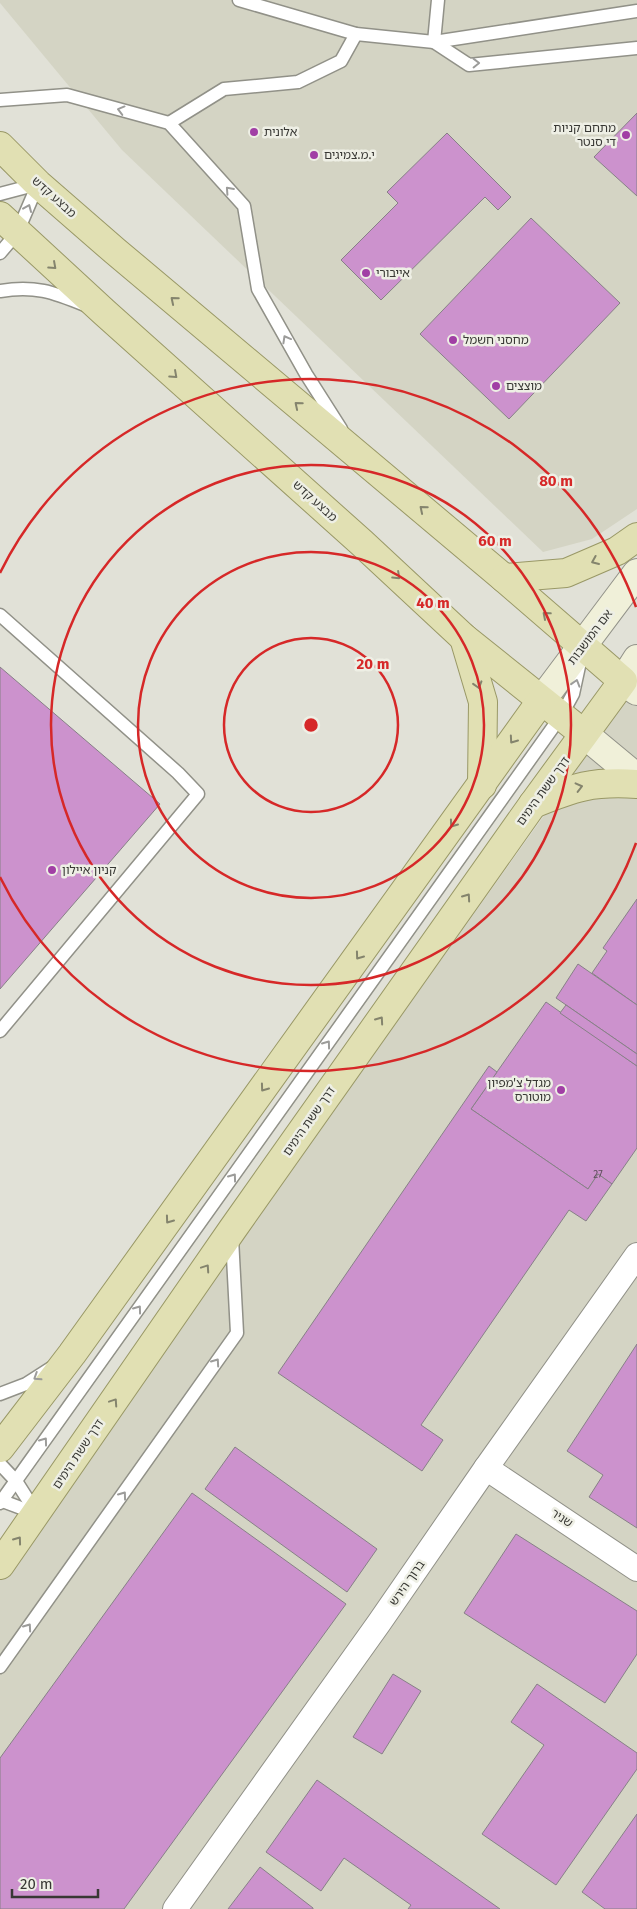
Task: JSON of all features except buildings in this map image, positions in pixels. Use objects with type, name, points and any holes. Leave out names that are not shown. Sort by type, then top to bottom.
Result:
[{"type":"main road","name":"מבצע קדש","points":[[0,146],[38,184],[115,251],[358,454],[583,647],[632,677]]},
{"type":"main road","name":"מבצע קדש","points":[[6,234],[104,312],[362,542],[464,638],[637,778]]},
{"type":"main road","points":[[504,578],[566,573],[617,551],[637,537]]},
{"type":"main road","name":"אם המושבות","points":[[551,708],[583,647],[637,573]]},
{"type":"main road","points":[[464,638],[483,702],[482,785]]},
{"type":"main road","name":"דרך ששת הימים","points":[[0,1566],[232,1230],[533,804],[584,734],[632,677]]},
{"type":"main road","points":[[0,1448],[72,1354],[482,785],[551,708]]},
{"type":"main road","points":[[533,804],[565,791],[593,784],[610,782],[637,784]]},
{"type":"street","name":"ברוך הירש","points":[[176,1909],[380,1623],[486,1468],[637,1255]]},
{"type":"street","name":"שניר","points":[[486,1468],[637,1569]]},
{"type":"lane","points":[[239,0],[356,34],[434,42],[637,12]]},
{"type":"lane","points":[[434,42],[438,0]]},
{"type":"lane","points":[[168,123],[224,90],[298,82],[341,62],[356,34]]},
{"type":"lane","points":[[434,42],[469,64],[637,48]]},
{"type":"lane","points":[[0,100],[67,95],[168,123],[244,206],[258,289],[306,374],[358,454]]},
{"type":"lane","points":[[0,194],[38,184]]},
{"type":"lane","points":[[6,234],[38,184]]},
{"type":"lane","points":[[0,291],[29,288],[39,290],[57,294],[104,312]]},
{"type":"lane","points":[[0,615],[172,767],[198,794],[0,1031]]},
{"type":"lane","points":[[37,1514],[1,1501],[551,708]]},
{"type":"lane","points":[[0,1667],[237,1333],[232,1230]]},
{"type":"lane","points":[[0,1394],[26,1384],[72,1354]]},
{"type":"lane","points":[[0,1464],[16,1481],[37,1514]]},
{"type":"shaded area","points":[[0,0],[637,0],[637,509],[592,539],[543,552],[122,150],[0,3]]},
{"type":"shaded area","points":[[637,685],[637,1909],[0,1909],[0,1579]]},
{"type":"place","name":"אלונית","points":[[254,132]]},
{"type":"place","name":"מתחם קניות די סנטר","points":[[626,135]]},
{"type":"place","name":"י.מ.צמיגים","points":[[314,155]]},
{"type":"place","name":"אייבורי","points":[[366,273]]},
{"type":"place","name":"מחסני חשמל","points":[[453,340]]},
{"type":"place","name":"מוצצים","points":[[496,386]]},
{"type":"place","name":"קניון איילון","points":[[52,870]]},
{"type":"place","name":"מגדל צ'מפיון מוטורס","points":[[561,1090]]}]
